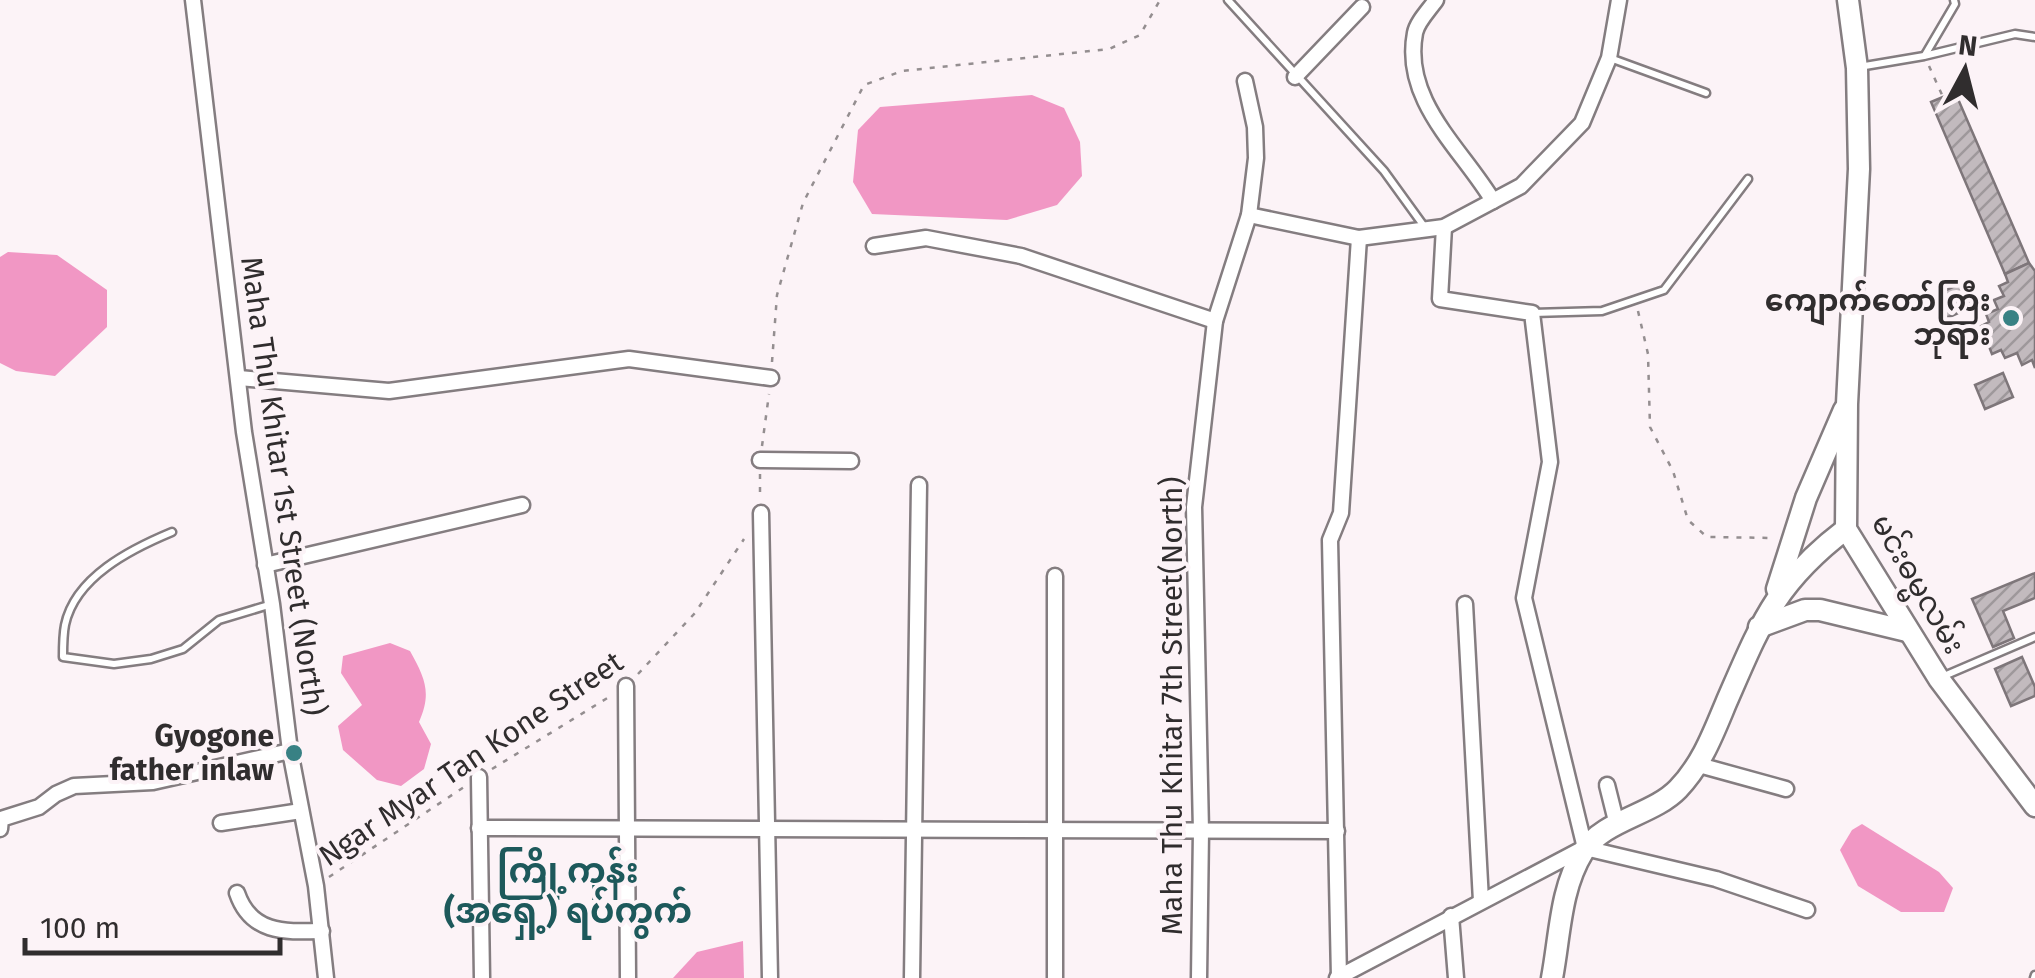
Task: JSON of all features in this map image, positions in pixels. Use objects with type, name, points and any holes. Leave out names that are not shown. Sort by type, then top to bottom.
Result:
[{"type":"main road","name":"မင်းဓမ္မလမ်း","points":[[1848,0],[1857,68],[1860,169],[1847,404],[1846,528],[1939,679],[2035,806]]},
{"type":"main road","points":[[1774,600],[1820,464],[1847,404]]},
{"type":"main road","points":[[1552,978],[1568,880],[1585,848],[1675,793],[1699,765],[1774,600],[1799,568],[1846,528]]},
{"type":"main road","points":[[1759,627],[1805,610],[1820,610],[1907,631]]},
{"type":"street","name":"Maha Thu Khitar 1st Street (North)","points":[[192,0],[290,751],[316,886],[326,978]]},
{"type":"street","points":[[1436,0],[1415,30],[1415,59],[1424,102],[1493,201]]},
{"type":"street","points":[[1249,216],[1360,238],[1444,227],[1522,186],[1582,123],[1609,58],[1620,0]]},
{"type":"street","points":[[1296,77],[1362,7]]},
{"type":"street","name":"Maha Thu Khitar 7th Street(North)","points":[[1199,978],[1201,831],[1194,507],[1215,321],[1249,216],[1256,158],[1255,127],[1245,81]]},
{"type":"street","points":[[1444,227],[1440,299],[1532,313],[1550,462],[1524,598],[1585,848]]},
{"type":"street","points":[[874,246],[926,238],[1021,256],[1215,321]]},
{"type":"street","points":[[1360,238],[1341,513],[1330,540],[1338,978],[1585,848],[1716,879],[1807,910]]},
{"type":"street","points":[[239,378],[389,392],[630,359],[771,378]]},
{"type":"street","points":[[760,460],[851,461]]},
{"type":"street","points":[[912,978],[919,485]]},
{"type":"street","points":[[266,565],[522,505]]},
{"type":"street","points":[[760,513],[770,978]]},
{"type":"street","points":[[1054,576],[1055,978]]},
{"type":"street","points":[[1465,604],[1482,900]]},
{"type":"street","points":[[626,686],[628,978]]},
{"type":"street","points":[[0,829],[1,819],[39,806],[74,786],[153,782],[290,751]]},
{"type":"street","points":[[1699,765],[1786,789]]},
{"type":"street","points":[[478,778],[482,978]]},
{"type":"street","points":[[1607,784],[1617,825]]},
{"type":"street","points":[[221,823],[300,812]]},
{"type":"street","points":[[480,828],[1337,831]]},
{"type":"street","points":[[237,893],[243,909],[257,922],[282,932],[322,931]]},
{"type":"street","points":[[1452,916],[1456,978]]},
{"type":"lane","points":[[1228,0],[1384,171],[1426,230]]},
{"type":"lane","points":[[1924,56],[1954,0]]},
{"type":"lane","points":[[1857,68],[2015,34],[2035,37]]},
{"type":"lane","points":[[1609,58],[1706,92]]},
{"type":"lane","points":[[1532,313],[1602,311],[1664,290],[1748,179]]},
{"type":"lane","points":[[172,532],[133,548],[81,593],[66,622],[62,657],[114,664],[152,660],[183,649],[220,620],[272,604]]},
{"type":"lane","points":[[1939,679],[2035,637]]},
{"type":"path","points":[[760,513],[760,460],[777,294],[803,203],[864,85],[902,71],[1109,49],[1140,35],[1160,0]]},
{"type":"path","points":[[1924,56],[1943,96]]},
{"type":"path","points":[[1635,300],[1648,354],[1650,427],[1673,471],[1688,520],[1706,537],[1793,538]]},
{"type":"path","name":"Ngar Myar Tan Kone Street","points":[[316,886],[626,686],[695,613],[760,513]]},
{"type":"shaded area","points":[[1032,95],[1064,108],[1080,142],[1082,176],[1057,205],[1007,220],[872,214],[853,182],[858,130],[880,107]]},
{"type":"shaded area","points":[[8,252],[57,255],[107,290],[107,327],[55,376],[16,371],[0,363],[0,257]]},
{"type":"shaded area","points":[[390,643],[410,651],[420,669],[426,694],[419,722],[431,744],[424,769],[401,786],[377,780],[343,750],[338,726],[362,705],[341,673],[343,656]]},
{"type":"shaded area","points":[[1862,824],[1939,872],[1953,888],[1944,912],[1901,912],[1858,886],[1840,850],[1852,830]]},
{"type":"shaded area","points":[[743,941],[744,978],[673,978],[697,952]]},
{"type":"building","points":[[1955,92],[2029,263],[2005,274],[1931,102]]},
{"type":"building","name":"ကျောက်တော်ကြီး ဘုရား","points":[[2029,263],[2035,271],[2035,368],[2032,360],[2022,365],[2017,353],[2005,358],[2001,350],[1992,354],[1981,326],[1989,322],[1986,314],[1998,309],[1994,300],[2004,296],[1999,286],[2008,282],[2005,274]]},
{"type":"building","points":[[1964,282],[1974,306],[1947,318],[1937,294]]},
{"type":"building","points":[[2003,373],[2013,397],[1985,409],[1975,385]]},
{"type":"building","points":[[2035,573],[2035,598],[2003,611],[2014,638],[1993,647],[1972,599]]},
{"type":"building","points":[[2022,657],[2035,696],[2011,706],[1995,669]]},
{"type":"place","name":"ကျောက်တော်ကြီး ဘုရား","points":[[2011,318]]},
{"type":"place","name":"Gyogone father inlaw","points":[[294,753]]},
{"type":"district","name":"ကြို့ကုန်း (အရှေ့) ရပ်ကွက်","points":[[568,891]]}]
